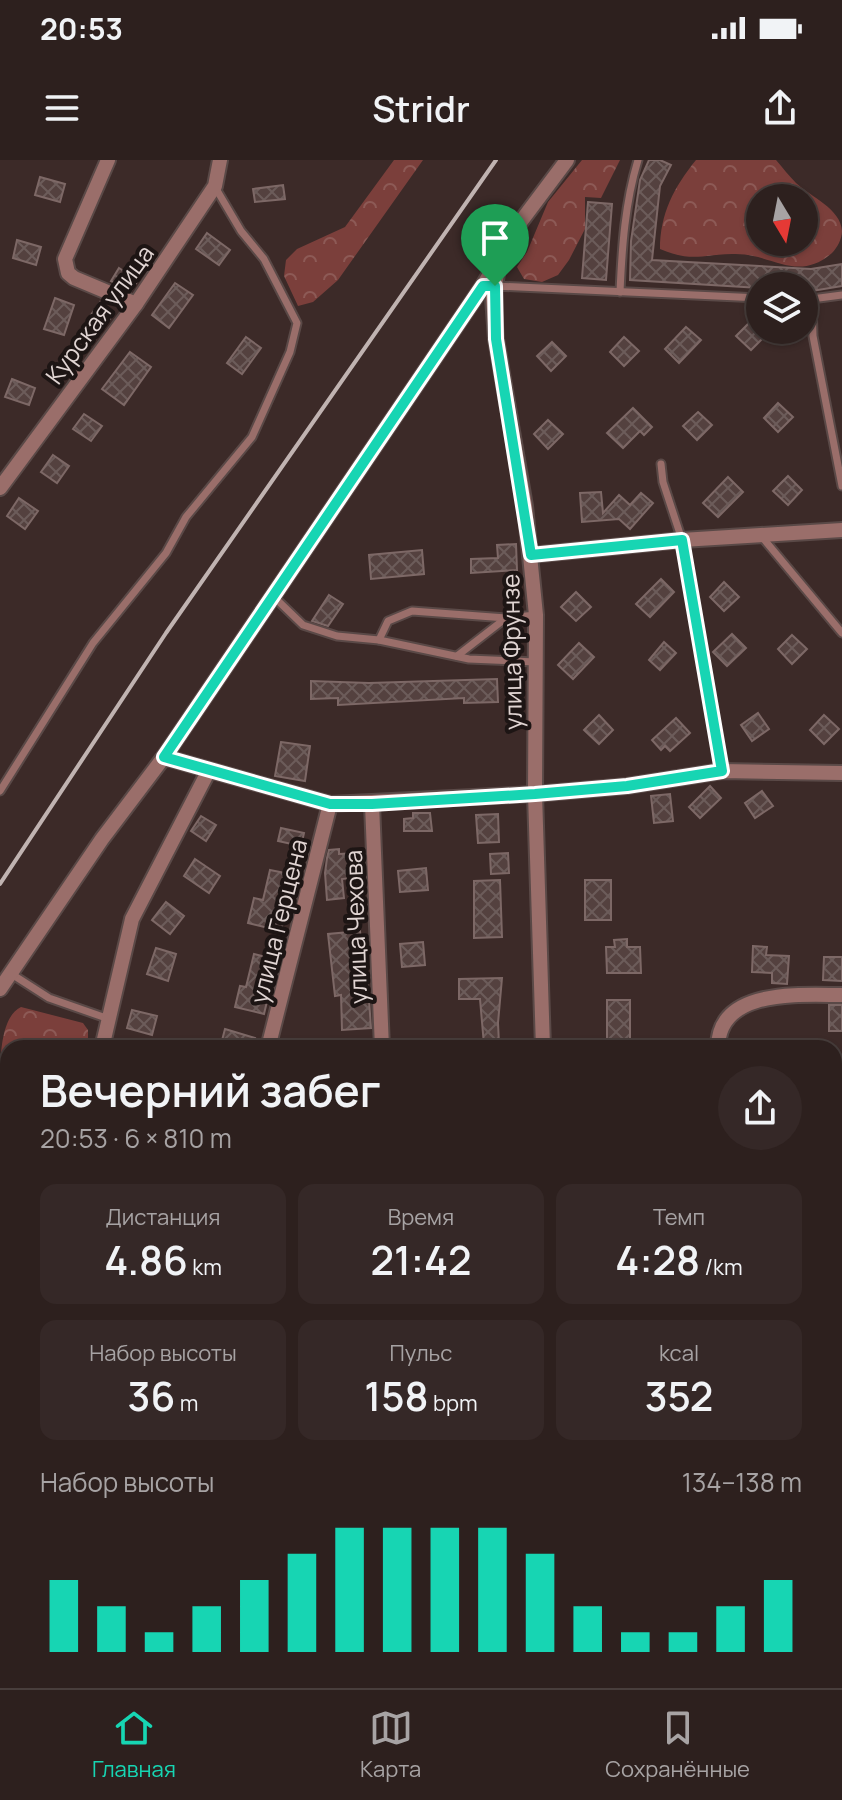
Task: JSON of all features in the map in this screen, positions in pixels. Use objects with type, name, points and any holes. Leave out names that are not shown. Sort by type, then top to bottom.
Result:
[{"type":"street","points":[[108,160],[65,259],[65,267],[74,278],[136,304]]},
{"type":"street","name":"Курская улица","points":[[0,488],[136,304],[215,186],[220,160]]},
{"type":"street","points":[[0,989],[489,286],[519,224],[567,160]]},
{"type":"street","name":"улица Фрунзе","points":[[489,286],[531,555],[536,615],[535,794],[543,1040]]},
{"type":"street","points":[[531,555],[682,540],[842,530]]},
{"type":"street","points":[[164,757],[208,772],[330,804],[535,794],[627,786],[722,771],[842,773]]},
{"type":"street","points":[[104,1040],[132,919],[208,772]]},
{"type":"street","name":"улица Герцена","points":[[270,1040],[330,804]]},
{"type":"street","name":"улица Чехова","points":[[372,804],[382,1040]]},
{"type":"street","points":[[718,1040],[718,1033],[733,1012],[767,997],[783,994],[842,995]]},
{"type":"lane","points":[[620,292],[622,243],[638,160]]},
{"type":"lane","points":[[0,791],[93,643],[166,553],[186,517],[252,437],[290,352],[297,323],[264,259],[241,231],[215,186]]},
{"type":"lane","points":[[489,286],[746,297]]},
{"type":"lane","points":[[818,299],[842,295]]},
{"type":"lane","points":[[815,344],[842,486]]},
{"type":"lane","points":[[661,464],[663,482],[682,540],[722,771]]},
{"type":"lane","points":[[761,535],[842,633]]},
{"type":"lane","points":[[273,596],[303,625],[337,636],[379,640],[457,656],[535,662]]},
{"type":"lane","points":[[379,640],[388,621],[412,611],[506,618],[536,615]]},
{"type":"lane","points":[[457,656],[506,618]]},
{"type":"lane","points":[[10,973],[49,998],[109,1019]]},
{"type":"green space","points":[[394,160],[423,160],[338,280],[313,302],[298,306],[284,276],[286,260],[297,249],[345,227]]},
{"type":"green space","points":[[582,160],[620,160],[601,198],[585,197],[585,229],[558,275],[542,282],[524,279],[517,267],[527,252],[548,202]]},
{"type":"green space","points":[[696,160],[776,160],[797,184],[746,184],[746,255],[688,257],[660,249],[663,224],[675,191]]},
{"type":"green space","points":[[818,200],[840,223],[839,243],[832,253],[819,262],[795,266],[752,256],[818,256]]},
{"type":"green space","points":[[21,1007],[83,1023],[88,1030],[88,1040],[3,1040],[14,1012]]},
{"type":"building","points":[[649,160],[660,160],[671,165],[660,186],[652,260],[811,269],[842,264],[842,286],[818,290],[818,272],[746,272],[746,287],[630,280],[631,241],[640,180]]},
{"type":"building","points":[[40,177],[65,184],[60,202],[35,195]]},
{"type":"building","points":[[283,185],[285,199],[255,202],[253,189]]},
{"type":"building","points":[[588,202],[612,204],[606,280],[582,278]]},
{"type":"building","points":[[207,233],[230,250],[219,265],[196,249]]},
{"type":"building","points":[[17,240],[41,247],[36,265],[13,258]]},
{"type":"building","points":[[119,268],[138,280],[131,291],[111,281]]},
{"type":"building","points":[[175,283],[193,295],[169,328],[152,315]]},
{"type":"building","points":[[55,298],[74,305],[64,335],[44,329]]},
{"type":"building","points":[[100,302],[114,313],[98,335],[84,325]]},
{"type":"building","points":[[746,326],[746,344],[757,344],[751,350],[736,336]]},
{"type":"building","points":[[686,327],[701,340],[679,363],[665,349]]},
{"type":"building","points":[[246,337],[261,348],[242,374],[227,363]]},
{"type":"building","points":[[624,337],[639,351],[624,366],[610,352]]},
{"type":"building","points":[[552,342],[566,356],[551,371],[537,356]]},
{"type":"building","points":[[130,352],[151,367],[124,405],[102,389]]},
{"type":"building","points":[[12,379],[35,388],[29,405],[5,397]]},
{"type":"building","points":[[778,403],[793,417],[778,432],[764,418]]},
{"type":"building","points":[[633,408],[652,427],[644,435],[640,431],[623,448],[607,433]]},
{"type":"building","points":[[698,412],[712,425],[697,440],[683,426]]},
{"type":"building","points":[[84,414],[102,426],[91,441],[73,429]]},
{"type":"building","points":[[548,420],[563,434],[548,449],[534,434]]},
{"type":"building","points":[[53,455],[69,466],[57,483],[41,472]]},
{"type":"building","points":[[788,476],[802,490],[788,505],[773,491]]},
{"type":"building","points":[[728,477],[743,492],[718,517],[703,503]]},
{"type":"building","points":[[601,492],[603,513],[619,495],[630,505],[641,493],[653,503],[630,529],[619,519],[582,522],[580,493]]},
{"type":"building","points":[[19,498],[38,511],[25,529],[7,516]]},
{"type":"building","points":[[516,544],[517,570],[471,573],[471,559],[498,558],[497,545]]},
{"type":"building","points":[[422,550],[424,574],[371,579],[369,555]]},
{"type":"building","points":[[661,579],[674,592],[650,617],[636,604]]},
{"type":"building","points":[[724,582],[739,597],[724,611],[710,597]]},
{"type":"building","points":[[576,592],[591,607],[576,621],[561,607]]},
{"type":"building","points":[[329,595],[343,604],[328,626],[312,621]]},
{"type":"building","points":[[732,634],[746,648],[727,666],[713,652]]},
{"type":"building","points":[[792,635],[807,649],[792,664],[778,649]]},
{"type":"building","points":[[664,642],[676,653],[660,670],[649,660]]},
{"type":"building","points":[[579,643],[594,657],[573,679],[558,665]]},
{"type":"building","points":[[497,679],[498,702],[464,703],[464,698],[338,705],[338,698],[311,699],[311,681],[369,683]]},
{"type":"building","points":[[758,713],[769,729],[752,741],[741,725]]},
{"type":"building","points":[[599,715],[613,730],[599,744],[584,730]]},
{"type":"building","points":[[824,715],[839,729],[824,744],[810,730]]},
{"type":"building","points":[[676,718],[690,733],[670,751],[665,746],[661,750],[652,740]]},
{"type":"building","points":[[281,742],[310,746],[305,781],[275,776]]},
{"type":"building","points":[[710,786],[721,798],[700,818],[689,807]]},
{"type":"building","points":[[762,791],[773,806],[755,818],[745,803]]},
{"type":"building","points":[[670,794],[673,821],[654,823],[651,796]]},
{"type":"building","points":[[413,813],[430,813],[432,831],[404,831],[404,819],[413,818]]},
{"type":"building","points":[[498,814],[499,842],[478,843],[476,815]]},
{"type":"building","points":[[201,816],[216,825],[206,841],[191,831]]},
{"type":"building","points":[[281,828],[304,833],[301,846],[278,841]]},
{"type":"building","points":[[339,849],[339,854],[355,853],[358,877],[342,879],[344,898],[327,900],[327,858],[329,850]]},
{"type":"building","points":[[508,853],[509,873],[491,874],[490,854]]},
{"type":"building","points":[[195,859],[220,876],[209,893],[184,876]]},
{"type":"building","points":[[426,868],[428,890],[400,892],[398,871]]},
{"type":"building","points":[[270,870],[295,875],[291,892],[297,893],[294,905],[287,903],[281,931],[248,923],[254,898],[263,900]]},
{"type":"building","points":[[500,880],[502,937],[474,938],[474,881]]},
{"type":"building","points":[[585,880],[611,880],[611,920],[585,920]]},
{"type":"building","points":[[166,902],[184,916],[170,934],[152,920]]},
{"type":"building","points":[[360,931],[364,971],[367,971],[371,1028],[342,1030],[341,995],[335,996],[328,934]]},
{"type":"building","points":[[627,939],[627,947],[640,947],[641,973],[607,973],[606,947],[615,947],[614,940]]},
{"type":"building","points":[[423,942],[425,965],[402,967],[400,944]]},
{"type":"building","points":[[753,946],[767,947],[766,955],[789,956],[787,984],[772,983],[772,973],[752,972]]},
{"type":"building","points":[[156,948],[176,954],[168,981],[147,974]]},
{"type":"building","points":[[254,954],[274,959],[265,992],[269,993],[264,1014],[235,1007],[240,986],[246,987]]},
{"type":"building","points":[[824,957],[842,957],[842,981],[823,980]]},
{"type":"building","points":[[502,978],[499,1040],[484,1040],[480,999],[459,999],[459,979]]},
{"type":"building","points":[[607,1000],[630,1000],[630,1040],[607,1040]]},
{"type":"building","points":[[829,1005],[842,1005],[842,1031],[829,1031]]},
{"type":"building","points":[[132,1010],[157,1016],[152,1035],[127,1028]]},
{"type":"building","points":[[225,1029],[255,1038],[254,1040],[222,1040]]},
{"type":"railway","points":[[0,884],[166,633],[496,160]]},
{"type":"route","points":[[483,286],[495,286],[496,339],[531,555],[682,540],[722,771],[627,786],[535,794],[330,804],[208,772],[164,757],[483,286]]}]
